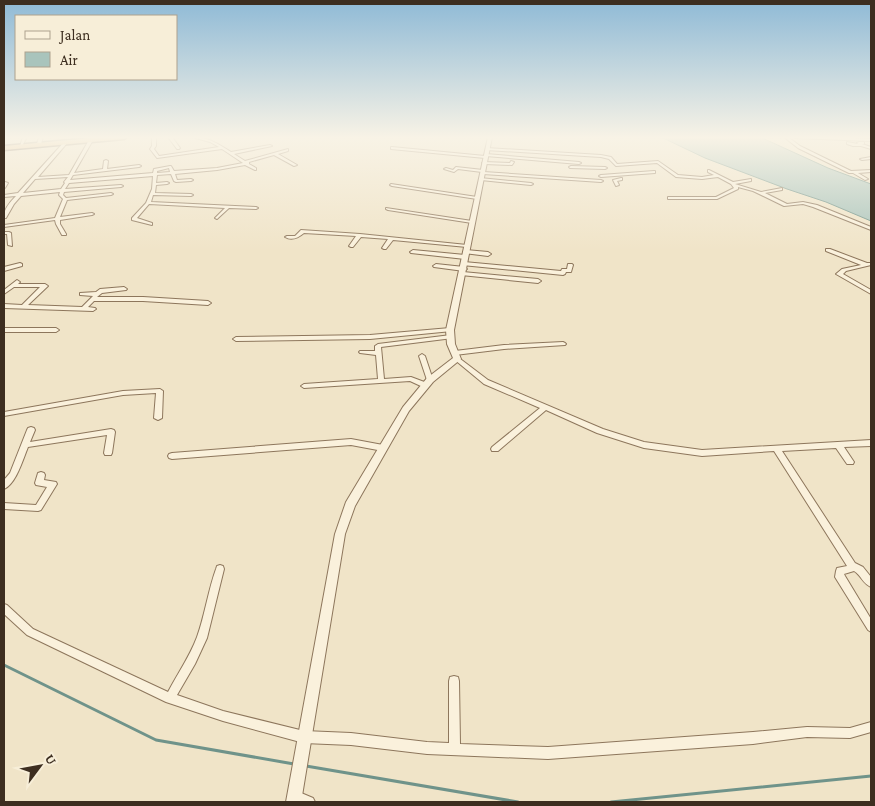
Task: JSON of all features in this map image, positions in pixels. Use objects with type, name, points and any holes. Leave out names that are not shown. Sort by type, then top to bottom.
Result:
[{"type":"street","points":[[4,217],[12,203],[37,175]]},
{"type":"street","points":[[65,199],[61,195],[62,191],[71,175]]},
{"type":"street","points":[[34,178],[76,175]]},
{"type":"street","points":[[66,182],[167,175]]},
{"type":"street","points":[[172,175],[176,181],[191,180]]},
{"type":"street","points":[[482,175],[450,333],[456,356],[486,382],[619,439],[661,449],[702,453],[871,443]]},
{"type":"street","points":[[485,175],[531,184]]},
{"type":"street","points":[[500,175],[601,178],[631,175]]},
{"type":"street","points":[[617,185],[615,180],[629,179],[626,175]]},
{"type":"street","points":[[674,175],[702,178],[717,176],[786,205],[807,204],[871,229]]},
{"type":"street","points":[[858,175],[866,179]]},
{"type":"street","points":[[150,224],[134,219],[148,203],[156,176]]},
{"type":"street","points":[[734,184],[750,180]]},
{"type":"street","points":[[154,184],[168,183]]},
{"type":"street","points":[[670,198],[721,197],[737,188],[734,184]]},
{"type":"street","points":[[392,185],[477,198]]},
{"type":"street","points":[[4,196],[121,186]]},
{"type":"street","points":[[760,193],[781,188]]},
{"type":"street","points":[[65,199],[111,194]]},
{"type":"street","points":[[152,194],[191,195]]},
{"type":"street","points":[[689,197],[698,203]]},
{"type":"street","points":[[64,234],[57,218],[65,199]]},
{"type":"street","points":[[148,203],[256,208]]},
{"type":"street","points":[[217,218],[228,206]]},
{"type":"street","points":[[388,210],[472,222]]},
{"type":"street","points":[[4,226],[92,214]]},
{"type":"street","points":[[287,237],[295,238],[302,231],[391,239],[465,260],[506,280],[538,282]]},
{"type":"street","points":[[4,233],[9,233],[10,245]]},
{"type":"street","points":[[351,246],[360,235]]},
{"type":"street","points":[[384,248],[391,239]]},
{"type":"street","points":[[828,250],[869,265]]},
{"type":"street","points":[[413,252],[562,273],[564,270],[569,270],[570,265]]},
{"type":"street","points":[[436,266],[488,254]]},
{"type":"street","points":[[4,269],[20,265]]},
{"type":"street","points":[[869,265],[844,270],[839,274],[871,292]]},
{"type":"street","points":[[4,291],[16,283],[45,286],[23,307]]},
{"type":"street","points":[[84,309],[102,290],[124,289]]},
{"type":"street","points":[[82,294],[94,297],[208,303]]},
{"type":"street","points":[[4,306],[93,309]]},
{"type":"street","points":[[4,330],[56,330]]},
{"type":"street","points":[[236,340],[450,333]]},
{"type":"street","points":[[382,381],[378,346],[450,333]]},
{"type":"street","points":[[309,802],[294,797],[340,534],[350,505],[406,409],[428,383],[456,356],[504,346],[563,344]]},
{"type":"street","points":[[362,352],[379,353]]},
{"type":"street","points":[[422,356],[428,383]]},
{"type":"street","points":[[304,386],[411,379],[428,383]]},
{"type":"street","points":[[4,414],[123,393],[160,391],[158,418]]},
{"type":"street","points":[[495,449],[545,407]]},
{"type":"street","points":[[4,486],[13,474],[31,430]]},
{"type":"street","points":[[25,445],[111,432],[108,453]]},
{"type":"street","points":[[172,456],[351,442],[383,448]]},
{"type":"street","points":[[838,444],[850,462]]},
{"type":"street","points":[[776,448],[852,566],[860,570],[871,583]]},
{"type":"street","points":[[4,506],[34,508],[41,506],[52,484],[39,483],[41,475]]},
{"type":"street","points":[[852,566],[850,569],[840,571],[840,577],[871,627]]},
{"type":"street","points":[[170,698],[198,648],[205,628],[212,592],[220,569]]},
{"type":"street","points":[[4,608],[30,632],[170,698],[303,743],[548,752],[753,738],[807,732],[850,733],[871,727]]},
{"type":"street","points":[[454,681],[455,749]]},
{"type":"water","points":[[749,175],[846,175],[871,184],[871,221],[826,202]]},
{"type":"waterway","points":[[4,665],[156,740],[294,764]]},
{"type":"waterway","points":[[306,766],[518,802]]},
{"type":"waterway","points":[[611,802],[871,776]]}]
